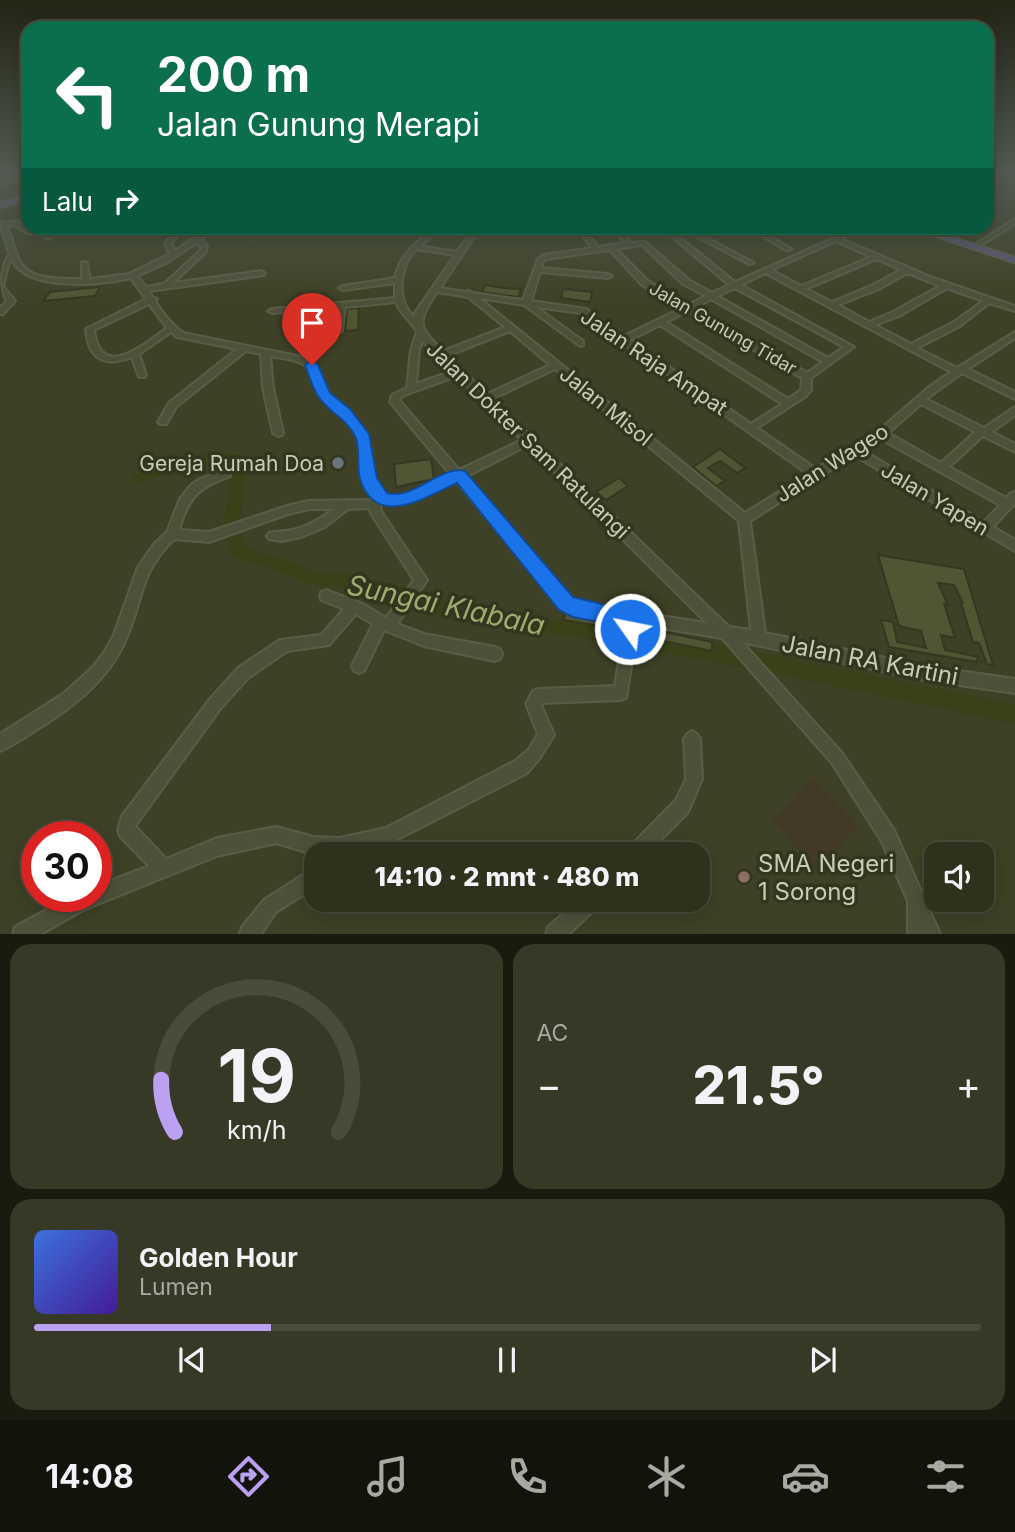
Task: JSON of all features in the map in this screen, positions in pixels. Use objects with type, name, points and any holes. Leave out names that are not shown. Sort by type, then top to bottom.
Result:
[{"type":"highway","points":[[938,235],[1015,258]]},
{"type":"highway","points":[[950,235],[1015,258]]},
{"type":"street","points":[[994,234],[1015,221]]},
{"type":"street","points":[[0,312],[11,301],[0,286],[9,240],[1,224],[15,223],[21,227]]},
{"type":"street","points":[[173,254],[167,244],[174,235]]},
{"type":"street","points":[[7,259],[31,276],[53,280],[132,275],[202,235]]},
{"type":"street","points":[[430,235],[415,247],[399,267],[398,300],[405,315],[419,329],[411,389],[459,372]]},
{"type":"street","name":"Jalan Dokter Sam Ratulangi","points":[[472,235],[419,313],[419,329],[459,372],[724,632],[837,758],[888,836],[931,933]]},
{"type":"street","points":[[585,235],[597,250]]},
{"type":"street","points":[[622,235],[630,244]]},
{"type":"street","points":[[674,235],[735,285],[850,347],[807,377],[806,390],[789,404],[751,428]]},
{"type":"street","points":[[697,235],[751,263]]},
{"type":"street","points":[[763,235],[788,249]]},
{"type":"street","points":[[625,339],[765,271],[848,235]]},
{"type":"street","points":[[979,244],[993,235]]},
{"type":"street","points":[[0,242],[9,240]]},
{"type":"street","points":[[167,285],[204,251],[204,246],[196,240]]},
{"type":"street","points":[[838,240],[945,286],[1015,309]]},
{"type":"street","points":[[580,343],[525,300],[544,257],[639,243],[646,245],[687,282],[827,361]]},
{"type":"street","points":[[415,247],[458,254]]},
{"type":"street","name":"Jalan Gunung Tidar","points":[[611,247],[645,283],[807,377]]},
{"type":"street","points":[[800,289],[876,257]]},
{"type":"street","points":[[84,263],[86,279]]},
{"type":"street","points":[[537,270],[608,276]]},
{"type":"street","points":[[832,305],[876,287],[906,270]]},
{"type":"street","points":[[765,271],[912,347],[1015,396]]},
{"type":"street","points":[[146,289],[261,273]]},
{"type":"street","points":[[132,275],[146,289],[171,329],[190,338],[302,360],[312,365],[324,396],[345,412],[362,434],[369,479],[377,501],[376,512],[421,580],[403,606],[385,624],[359,666]]},
{"type":"street","points":[[343,288],[398,280]]},
{"type":"street","points":[[868,324],[896,314],[945,286]]},
{"type":"street","name":"Jalan Raja Ampat","points":[[436,290],[525,300],[583,311],[814,473]]},
{"type":"street","name":"Jalan Misol","points":[[468,293],[744,519]]},
{"type":"street","points":[[153,299],[89,331],[96,352],[105,360],[118,360],[171,329]]},
{"type":"street","points":[[272,311],[398,300]]},
{"type":"street","points":[[912,347],[957,324],[987,301]]},
{"type":"street","points":[[338,331],[341,304]]},
{"type":"street","points":[[661,321],[789,404]]},
{"type":"street","points":[[442,355],[511,328]]},
{"type":"street","name":"Jalan Wageo","points":[[744,519],[814,473],[881,434],[919,400],[959,370],[1015,334]]},
{"type":"street","points":[[163,422],[172,405],[243,349]]},
{"type":"street","points":[[134,352],[142,375]]},
{"type":"street","points":[[265,354],[268,388],[278,433]]},
{"type":"street","points":[[487,397],[556,365]]},
{"type":"street","name":"Jalan RA Kartini","points":[[411,389],[397,395],[395,402],[566,604],[573,608],[631,624],[724,632],[924,673],[1015,686]]},
{"type":"street","points":[[919,400],[1015,448]]},
{"type":"street","points":[[942,468],[983,432],[1015,410]]},
{"type":"street","points":[[881,434],[942,468],[1011,500],[986,528]]},
{"type":"street","points":[[172,534],[209,537],[287,510],[322,504],[344,506],[402,500],[530,440]]},
{"type":"street","name":"Jalan Yapen","points":[[855,451],[1015,546]]},
{"type":"street","points":[[0,743],[58,708],[96,674],[120,637],[137,579],[155,549],[172,534],[184,499],[201,482],[226,473]]},
{"type":"street","points":[[273,536],[287,536],[305,529],[332,517],[344,506]]},
{"type":"street","points":[[744,519],[759,638]]},
{"type":"street","points":[[326,596],[424,640],[495,654]]},
{"type":"street","points":[[163,868],[131,838],[125,830],[128,822],[215,704],[238,678],[285,645],[324,641],[354,607]]},
{"type":"street","points":[[367,842],[388,836],[521,766],[534,754],[546,734],[533,704],[535,698],[542,695],[621,693],[631,624]]},
{"type":"street","points":[[647,842],[682,806],[694,779],[692,739]]},
{"type":"street","points":[[22,933],[76,903],[217,847],[276,835],[304,843]]},
{"type":"street","points":[[249,933],[270,906],[304,884]]},
{"type":"street","points":[[917,901],[917,933]]},
{"type":"street","points":[[555,933],[579,912]]},
{"type":"shaded area","points":[[812,778],[858,824],[819,872],[773,821]]},
{"type":"building","points":[[485,285],[521,289],[518,297],[482,292]]},
{"type":"building","points":[[100,287],[95,296],[43,301],[50,292]]},
{"type":"building","points":[[563,289],[592,292],[590,302],[561,298]]},
{"type":"building","points":[[359,308],[358,330],[345,331],[347,309]]},
{"type":"building","points":[[720,449],[745,468],[737,473],[720,461],[708,468],[725,481],[716,486],[693,467]]},
{"type":"building","points":[[431,459],[434,479],[396,487],[394,464]]},
{"type":"building","points":[[619,478],[628,486],[606,500],[596,492]]},
{"type":"building","points":[[878,555],[964,569],[993,665],[987,664],[979,643],[973,642],[963,603],[954,585],[938,583],[948,605],[944,604],[955,638],[941,635],[945,650],[978,657],[977,662],[889,647],[881,620],[893,622],[897,642],[926,648],[921,631],[899,626]]},
{"type":"building","points":[[565,613],[620,624],[619,629],[564,620]]},
{"type":"building","points":[[640,627],[712,642],[712,651],[639,636]]},
{"type":"waterway","name":"Sungai Klabala","points":[[140,478],[201,458],[240,460],[231,528],[238,551],[319,579],[337,580],[422,598],[435,602],[442,610],[702,650],[1015,714]]},
{"type":"place","name":"Gereja Rumah Doa","points":[[338,463]]},
{"type":"place","name":"SMA Negeri 1 Sorong","points":[[744,877]]},
{"type":"route","points":[[312,365],[324,396],[345,412],[362,434],[367,473],[375,491],[381,497],[391,501],[402,500],[459,475],[566,604],[573,608],[632,620],[630,629]]}]
